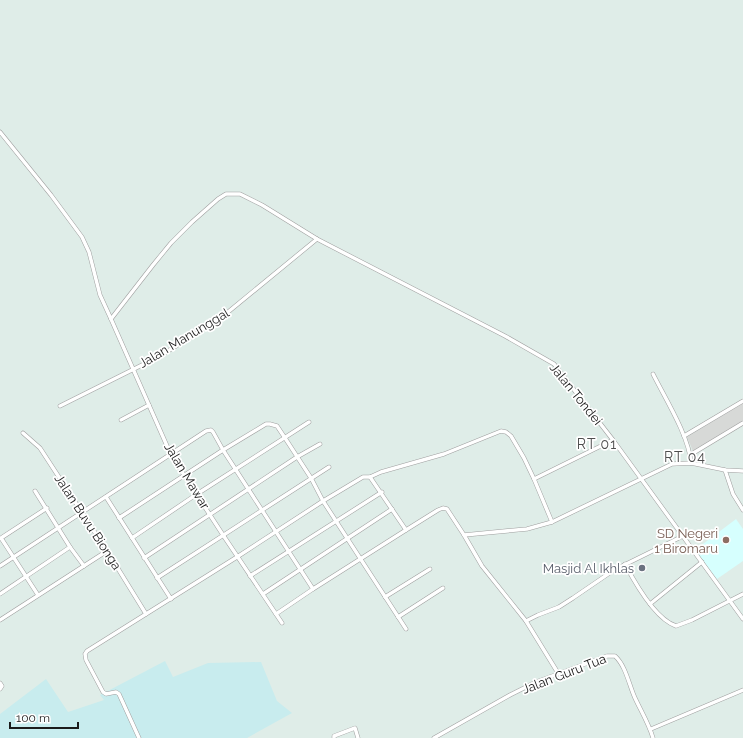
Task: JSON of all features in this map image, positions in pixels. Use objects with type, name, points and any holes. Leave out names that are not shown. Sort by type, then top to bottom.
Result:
[{"type":"street","name":"Jalan Mawar","points":[[0,132],[51,195],[82,237],[89,252],[100,295],[171,455],[282,623]]},
{"type":"street","name":"Jalan Tondei","points":[[111,319],[171,243],[204,210],[226,194],[240,194],[262,205],[317,239],[505,336],[552,362],[613,440],[743,619]]},
{"type":"street","name":"Jalan Manunggal","points":[[60,406],[160,356],[222,317],[317,239]]},
{"type":"street","points":[[653,374],[684,436],[691,463]]},
{"type":"street","points":[[684,436],[743,400]]},
{"type":"street","points":[[121,420],[149,405]]},
{"type":"street","points":[[132,538],[308,422]]},
{"type":"street","points":[[690,455],[743,423]]},
{"type":"street","points":[[119,518],[223,450],[266,424],[277,426],[323,501],[406,629]]},
{"type":"street","points":[[0,566],[206,431],[211,430],[313,589]]},
{"type":"street","points":[[139,738],[119,694],[116,692],[106,694],[103,692],[86,660],[85,654],[323,501],[363,477],[370,477],[381,472],[444,454],[502,431],[511,436],[534,479],[552,522]]},
{"type":"street","name":"Jalan Buvu Bionga","points":[[23,433],[40,448],[146,614]]},
{"type":"street","points":[[534,479],[613,440]]},
{"type":"street","points":[[144,558],[248,489],[320,444]]},
{"type":"street","points":[[464,535],[527,529],[552,522],[672,464],[691,463],[725,470],[743,471]]},
{"type":"street","points":[[157,578],[329,467]]},
{"type":"street","points":[[725,470],[733,494],[743,510]]},
{"type":"street","points":[[370,477],[382,492],[406,530]]},
{"type":"street","points":[[35,490],[70,547],[84,566]]},
{"type":"street","points":[[250,576],[382,492]]},
{"type":"street","points":[[106,497],[171,599]]},
{"type":"street","points":[[38,595],[1,538],[47,508]]},
{"type":"street","points":[[276,614],[434,512],[443,508],[447,509],[482,566],[526,621],[558,673]]},
{"type":"street","points":[[263,594],[392,509]]},
{"type":"street","points":[[526,621],[559,607],[606,575],[683,536]]},
{"type":"street","points":[[0,594],[70,547]]},
{"type":"street","points":[[0,620],[107,551]]},
{"type":"street","points":[[650,604],[702,562]]},
{"type":"street","points":[[626,564],[637,587],[650,604],[667,621],[676,626],[692,620],[743,594]]},
{"type":"street","points":[[385,596],[430,568]]},
{"type":"street","points":[[398,617],[443,588]]},
{"type":"street","name":"Jalan Guru Tua","points":[[434,738],[536,682],[607,656],[615,656],[621,663],[635,698],[651,729],[653,738]]},
{"type":"street","points":[[0,683],[2,686],[0,689]]},
{"type":"street","points":[[651,729],[743,690]]},
{"type":"street","points":[[334,738],[334,736],[355,728],[358,738]]},
{"type":"shaded area","points":[[743,403],[743,422],[693,451],[687,437]]},
{"type":"shaded area","name":"SD Negeri 1 Biromaru","points":[[736,519],[743,529],[743,561],[717,579],[695,550]]},
{"type":"shaded area","points":[[165,661],[173,677],[208,663],[261,662],[277,701],[292,713],[247,738],[0,738],[0,714],[46,679],[68,712],[104,700],[100,695]]},
{"type":"place","name":"SD Negeri 1 Biromaru","points":[[726,540]]},
{"type":"place","name":"Masjid Al Ikhlas","points":[[642,568]]},
{"type":"district","name":"RT 01","points":[[597,444]]},
{"type":"district","name":"RT 04","points":[[685,457]]}]
